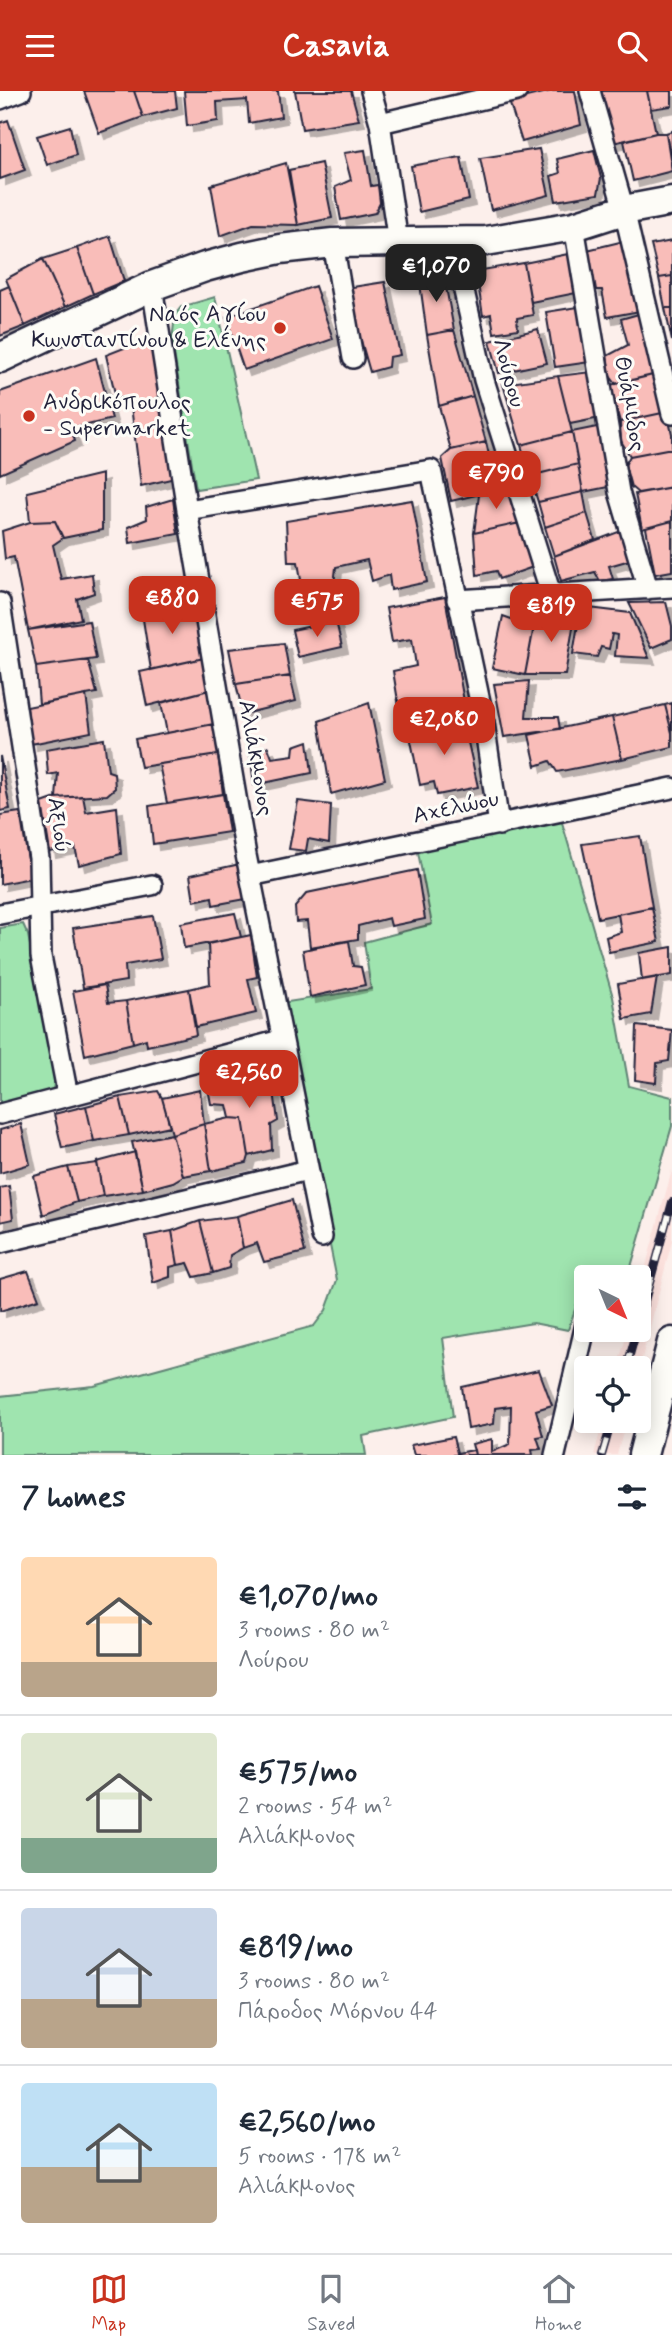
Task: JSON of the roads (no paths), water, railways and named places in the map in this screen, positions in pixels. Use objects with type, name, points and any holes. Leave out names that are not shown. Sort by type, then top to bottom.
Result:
[{"type":"main road","points":[[0,358],[152,286],[242,257],[280,249],[333,243],[486,240],[574,226],[624,210],[672,201]]},
{"type":"main road","points":[[643,1455],[672,1342]]},
{"type":"street","points":[[0,99],[21,91]]},
{"type":"street","points":[[371,91],[380,123],[398,242]]},
{"type":"street","points":[[380,123],[517,91]]},
{"type":"street","points":[[590,91],[624,210],[672,414]]},
{"type":"street","name":"Θυάμιδος","points":[[574,226],[619,492],[648,589]]},
{"type":"street","name":"Λούρου","points":[[453,242],[484,380],[551,594]]},
{"type":"street","points":[[333,243],[353,358]]},
{"type":"street","name":"Αλιάκμονος","points":[[152,286],[187,510],[250,876],[322,1237]]},
{"type":"street","points":[[187,510],[431,470],[483,716],[499,825]]},
{"type":"street","points":[[457,600],[672,587]]},
{"type":"street","name":"Αξιού","points":[[0,603],[39,858],[41,956],[68,1096]]},
{"type":"street","name":"Αχελώου","points":[[250,876],[672,788]]},
{"type":"street","points":[[0,914],[152,885]]},
{"type":"street","points":[[0,1114],[281,1040]]},
{"type":"street","points":[[0,1243],[308,1170]]},
{"type":"street","points":[[555,1455],[582,1342]]},
{"type":"railway","points":[[651,1279],[672,1202]]},
{"type":"railway","points":[[630,1356],[634,1342]]},
{"type":"railway","points":[[602,1455],[608,1433]]},
{"type":"place","name":"Ναός Αγίου Κωνσταντίνου & Ελένης","points":[[280,328]]},
{"type":"place","name":"Ανδρικόπουλος - Supermarket","points":[[29,416]]}]
